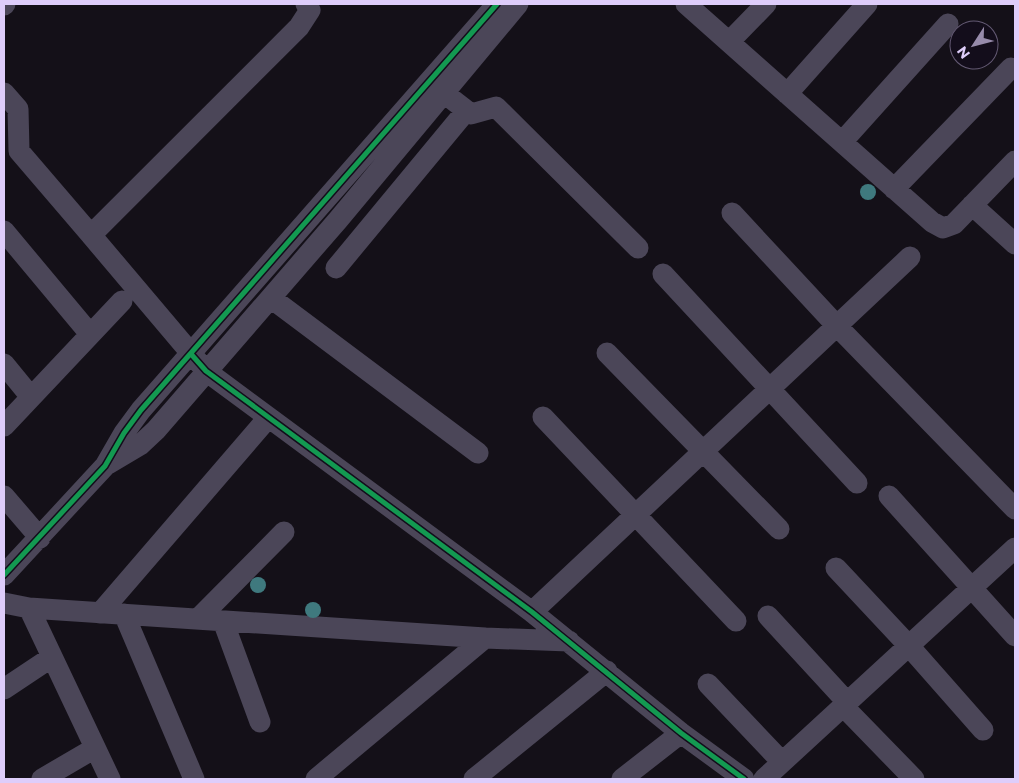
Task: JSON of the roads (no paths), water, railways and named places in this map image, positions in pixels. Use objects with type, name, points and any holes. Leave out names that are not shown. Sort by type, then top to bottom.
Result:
[{"type":"street","points":[[91,235],[300,27],[310,10],[306,4]]},
{"type":"street","points":[[4,575],[105,466],[130,425],[497,4]]},
{"type":"street","points":[[105,466],[140,445],[156,430],[271,298],[518,4]]},
{"type":"street","points":[[686,4],[894,189],[932,222],[942,228],[954,224],[1015,161]]},
{"type":"street","points":[[730,42],[766,4]]},
{"type":"street","points":[[787,94],[867,4]]},
{"type":"street","points":[[842,142],[948,24]]},
{"type":"street","points":[[894,189],[1011,68]]},
{"type":"street","points":[[4,93],[18,109],[19,151],[206,371],[532,612],[681,733],[744,779]]},
{"type":"street","points":[[444,93],[471,114],[496,107],[638,248]]},
{"type":"street","points":[[336,268],[466,111]]},
{"type":"street","points":[[972,205],[1015,244]]},
{"type":"street","points":[[732,213],[836,325],[1015,509]]},
{"type":"street","points":[[4,231],[90,334]]},
{"type":"street","points":[[532,612],[910,256]]},
{"type":"street","points":[[663,274],[857,483]]},
{"type":"street","points":[[271,298],[478,453]]},
{"type":"street","points":[[4,426],[122,301]]},
{"type":"street","points":[[607,353],[779,529]]},
{"type":"street","points":[[4,364],[31,397]]},
{"type":"street","points":[[543,417],[736,621]]},
{"type":"street","points":[[100,613],[268,418]]},
{"type":"street","points":[[4,496],[40,538]]},
{"type":"street","points":[[889,496],[1015,636]]},
{"type":"street","points":[[198,619],[284,532]]},
{"type":"street","points":[[764,779],[1015,548]]},
{"type":"street","points":[[836,568],[909,646],[983,730]]},
{"type":"street","points":[[4,603],[29,608],[100,613],[485,638],[569,641]]},
{"type":"street","points":[[29,608],[110,779]]},
{"type":"street","points":[[124,614],[194,779]]},
{"type":"street","points":[[768,616],[914,779]]},
{"type":"street","points":[[223,621],[260,722]]},
{"type":"street","points":[[316,779],[485,638]]},
{"type":"street","points":[[4,689],[52,657]]},
{"type":"street","points":[[474,779],[607,671]]},
{"type":"street","points":[[708,684],[782,762]]},
{"type":"street","points":[[622,779],[681,733]]},
{"type":"street","points":[[42,779],[95,748]]}]
